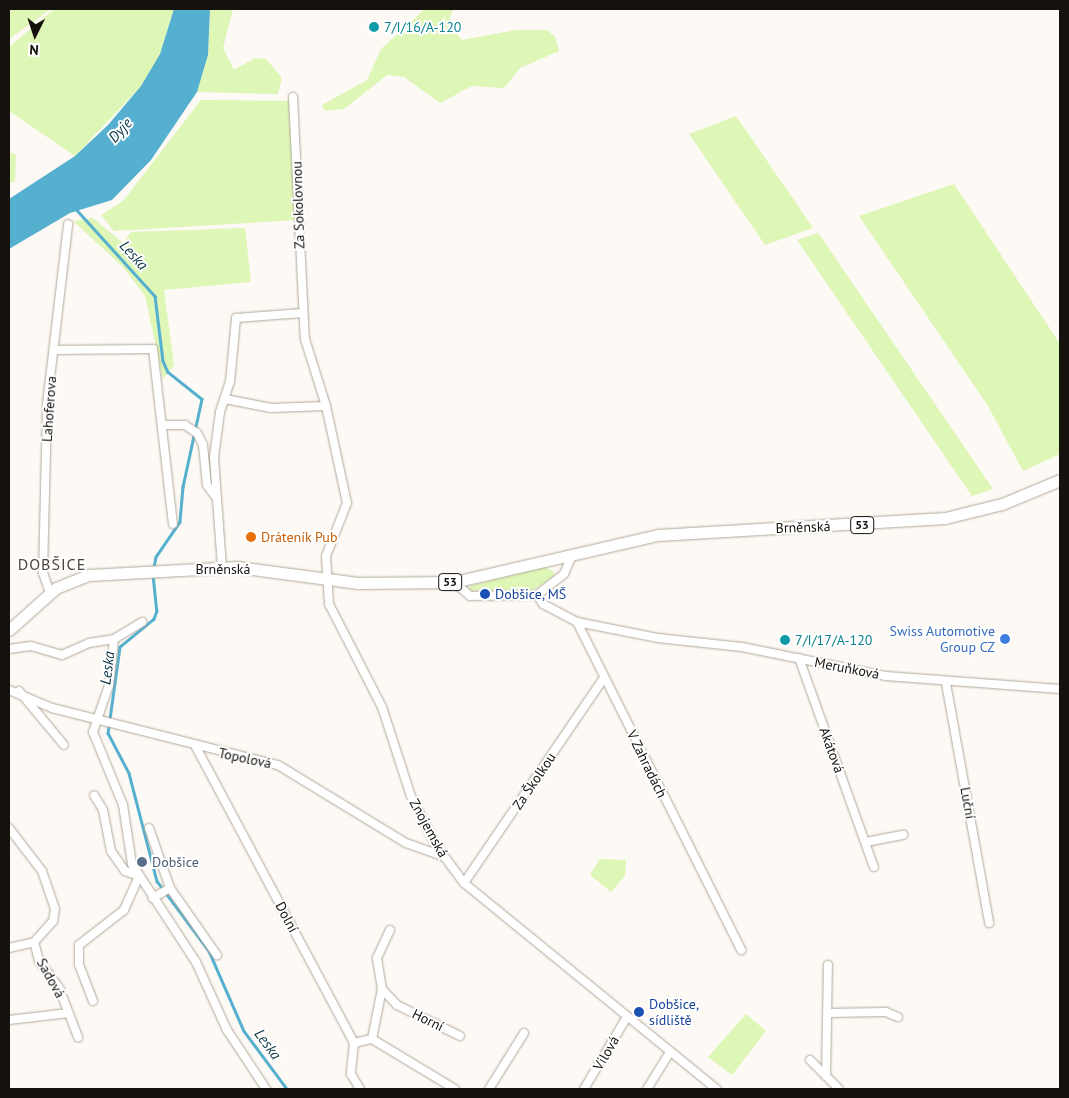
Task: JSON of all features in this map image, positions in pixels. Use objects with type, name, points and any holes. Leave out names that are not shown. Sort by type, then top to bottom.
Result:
[{"type":"main road","name":"Brněnská","points":[[9,630],[50,593],[89,575],[222,567],[389,585],[454,582],[572,555],[686,532],[927,521],[987,508],[1060,480]]},
{"type":"street","name":"Za Sokolovnou","points":[[293,96],[305,338],[326,406],[347,506],[328,545],[325,579]]},
{"type":"street","name":"Lahoferova","points":[[50,593],[43,573],[47,404],[68,224]]},
{"type":"street","points":[[222,567],[222,534],[215,496],[214,457],[236,318],[303,313]]},
{"type":"street","points":[[54,350],[153,349],[164,425],[174,524]]},
{"type":"street","points":[[224,399],[271,408],[326,406]]},
{"type":"street","points":[[164,425],[195,431],[207,487],[215,496]]},
{"type":"street","points":[[454,582],[470,596],[537,595],[564,574],[572,555]]},
{"type":"street","name":"Znojemská","points":[[325,579],[329,604],[382,707],[411,796],[445,857],[464,883],[717,1089]]},
{"type":"street","points":[[537,595],[543,604],[577,622]]},
{"type":"street","points":[[9,649],[31,646],[62,655],[89,642],[114,640],[142,622]]},
{"type":"street","name":"Meruňková","points":[[577,622],[946,683],[1060,689]]},
{"type":"street","name":"V Zahradách","points":[[577,622],[740,950]]},
{"type":"street","points":[[114,640],[105,721],[95,743],[118,790],[132,864],[139,876],[157,896],[196,962],[227,1030],[266,1089]]},
{"type":"street","name":"Akátová","points":[[799,658],[874,867]]},
{"type":"street","name":"Za Školkou","points":[[464,883],[604,678]]},
{"type":"street","name":"Luční","points":[[946,683],[989,923]]},
{"type":"street","points":[[9,690],[19,691],[64,746]]},
{"type":"street","name":"Topolová","points":[[19,691],[52,708],[196,747],[278,765],[406,843],[445,857]]},
{"type":"street","name":"Dolní","points":[[196,747],[354,1043]]},
{"type":"street","points":[[94,795],[102,810],[111,851],[125,872],[139,876]]},
{"type":"street","points":[[9,828],[42,871],[55,909],[53,921],[34,942]]},
{"type":"street","points":[[149,828],[169,889],[217,955]]},
{"type":"street","points":[[866,842],[903,835]]},
{"type":"street","points":[[93,1001],[79,965],[79,944],[124,910],[139,876]]},
{"type":"street","points":[[157,896],[169,889]]},
{"type":"street","points":[[372,1039],[380,1010],[382,989],[377,958],[390,930]]},
{"type":"street","name":"Sadová","points":[[9,948],[34,942],[39,961],[59,988],[78,1037]]},
{"type":"street","points":[[826,1076],[828,965]]},
{"type":"street","name":"Horní","points":[[382,989],[397,1005],[460,1036]]},
{"type":"street","name":"Horní","points":[[380,1010],[397,1005]]},
{"type":"street","points":[[828,1013],[886,1012],[898,1017]]},
{"type":"street","points":[[9,1020],[69,1013]]},
{"type":"street","name":"Vilová","points":[[584,1089],[627,1017]]},
{"type":"street","points":[[489,1089],[524,1033]]},
{"type":"street","points":[[360,1089],[351,1074],[354,1043],[372,1039],[455,1089]]},
{"type":"street","points":[[647,1089],[670,1052]]},
{"type":"street","points":[[810,1060],[839,1089]]},
{"type":"green space","points":[[9,9],[51,9],[9,39]]},
{"type":"green space","points":[[54,9],[174,9],[160,54],[141,86],[75,156],[9,111],[9,47]]},
{"type":"green space","points":[[210,9],[233,9],[223,48],[234,70],[255,58],[266,59],[282,78],[278,94],[197,92],[208,55]]},
{"type":"green space","points":[[425,9],[453,9],[448,24],[462,40],[515,30],[546,30],[555,36],[559,51],[520,68],[504,88],[472,86],[440,103],[404,77],[387,75],[344,109],[325,111],[322,105],[367,80],[381,49]]},
{"type":"green space","points":[[201,100],[290,101],[296,220],[114,231],[101,215],[123,201]]},
{"type":"green space","points":[[736,116],[813,228],[765,245],[689,134]]},
{"type":"green space","points":[[9,153],[16,154],[15,182],[9,182]]},
{"type":"green space","points":[[954,184],[1060,344],[1060,454],[1023,471],[988,406],[859,216]]},
{"type":"green space","points":[[93,218],[123,243],[131,232],[245,228],[251,282],[164,290],[174,365],[163,379],[145,296],[123,267],[73,221]]},
{"type":"green space","points":[[818,233],[993,489],[972,496],[797,240]]},
{"type":"green space","points":[[544,567],[553,571],[554,576],[530,592],[469,590],[470,586]]},
{"type":"green space","points":[[600,859],[626,860],[625,876],[611,892],[590,875]]},
{"type":"green space","points":[[746,1014],[766,1031],[732,1075],[708,1057]]},
{"type":"water","name":"Dyje","points":[[174,9],[210,9],[208,55],[197,92],[151,160],[112,200],[70,213],[9,249],[9,199],[75,156],[108,125],[141,86],[160,54]]},
{"type":"waterway","name":"Leska","points":[[76,209],[155,296],[163,361],[168,372],[202,399],[183,487],[180,522],[156,557],[154,567]]},
{"type":"waterway","name":"Leska","points":[[153,575],[157,611],[154,619],[120,647],[108,733],[129,773],[157,881],[209,951],[244,1031],[287,1089]]},
{"type":"place","name":"7/I/16/A-120","points":[[374,27]]},
{"type":"place","name":"Dráteník Pub","points":[[251,537]]},
{"type":"place","name":"Dobšice, MŠ","points":[[485,594]]},
{"type":"place","name":"Swiss Automotive Group CZ","points":[[1005,639]]},
{"type":"place","name":"7/I/17/A-120","points":[[785,640]]},
{"type":"place","name":"Dobšice","points":[[142,862]]},
{"type":"place","name":"Dobšice, sídliště","points":[[639,1012]]},
{"type":"district","name":"DOBŠICE","points":[[52,564]]}]
